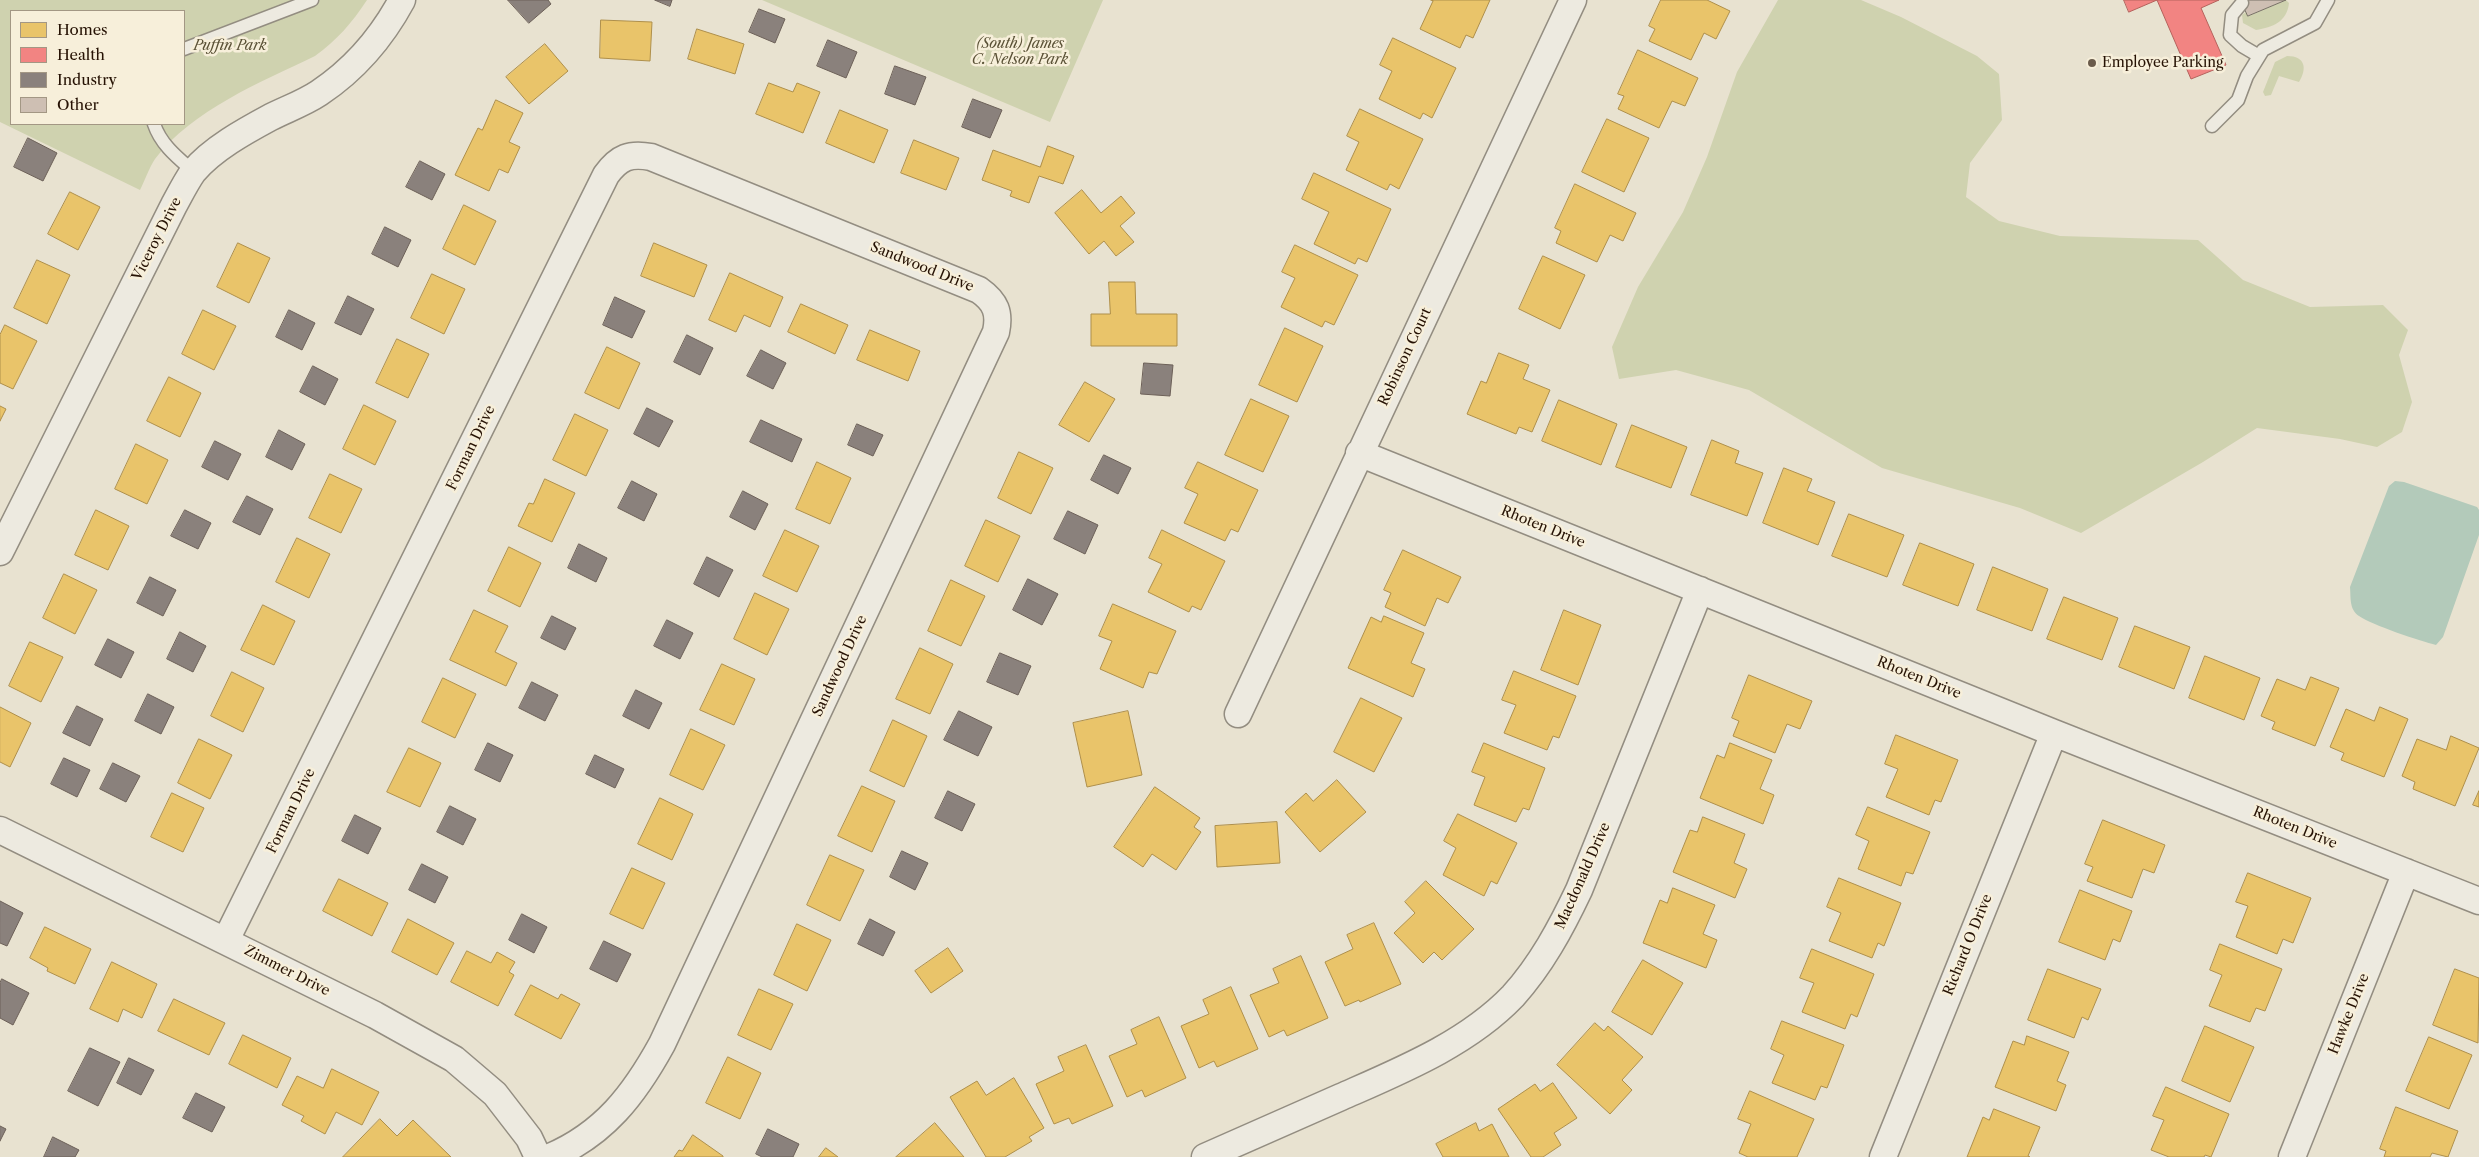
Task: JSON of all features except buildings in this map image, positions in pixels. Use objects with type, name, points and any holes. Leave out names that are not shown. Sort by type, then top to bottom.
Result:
[{"type":"street","name":"Viceroy Drive","points":[[0,552],[174,205],[194,172],[208,158],[244,132],[317,94],[348,71],[370,50],[390,22],[402,0]]},
{"type":"street","name":"Robinson Court","points":[[1238,714],[1573,0]]},
{"type":"street","name":"Forman Drive","points":[[226,940],[597,193],[614,164],[625,156],[637,154],[652,157],[828,229]]},
{"type":"street","name":"Sandwood Drive","points":[[550,1157],[584,1140],[612,1116],[647,1071],[662,1044],[996,332],[999,317],[996,306],[989,297],[979,290],[828,229]]},
{"type":"street","name":"Rhoten Drive","points":[[1359,453],[2054,733],[2479,901]]},
{"type":"street","name":"Macdonald Drive","points":[[1205,1157],[1374,1083],[1440,1051],[1485,1020],[1512,996],[1536,968],[1562,927],[1579,890],[1700,590]]},
{"type":"street","name":"Richard O Drive","points":[[1883,1157],[2054,733]]},
{"type":"street","name":"Zimmer Drive","points":[[0,830],[375,1015],[454,1059],[495,1094],[528,1138],[538,1157]]},
{"type":"street","name":"Hawke Drive","points":[[2292,1157],[2406,872]]},
{"type":"lane","points":[[185,49],[312,0]]},
{"type":"lane","points":[[2212,126],[2238,100],[2259,56],[2269,46],[2316,23],[2328,0]]},
{"type":"lane","points":[[2242,3],[2232,15],[2230,35],[2242,46],[2259,56]]},
{"type":"lane","points":[[154,125],[157,134],[170,151],[194,172]]},
{"type":"green space","name":"Puffin Park","points":[[0,0],[367,0],[344,31],[315,56],[250,87],[188,126],[155,159],[140,190],[0,122]]},
{"type":"green space","name":"(South) James C. Nelson Park","points":[[762,0],[1103,0],[1050,122]]},
{"type":"green space","points":[[1778,0],[1861,0],[1901,17],[1977,56],[1999,74],[2002,120],[1970,163],[1966,197],[1999,221],[2060,236],[2198,240],[2243,280],[2310,307],[2383,305],[2408,330],[2399,355],[2412,402],[2402,432],[2377,447],[2340,439],[2257,428],[2203,462],[2081,533],[2020,508],[1882,468],[1749,390],[1676,370],[1619,379],[1612,347],[1638,287],[1683,212],[1707,157],[1737,72]]},
{"type":"green space","points":[[2286,0],[2289,3],[2285,15],[2273,25],[2256,30],[2243,23],[2242,15],[2246,12],[2249,16]]},
{"type":"green space","points":[[2287,56],[2298,58],[2301,61],[2304,68],[2302,77],[2299,82],[2279,76],[2271,95],[2265,96],[2263,92],[2275,62]]},
{"type":"shaded area","points":[[2395,481],[2404,482],[2477,507],[2479,510],[2479,535],[2443,637],[2436,645],[2374,624],[2359,616],[2352,607],[2350,587],[2389,486]]},
{"type":"place","name":"Employee Parking","points":[[2092,63]]}]
